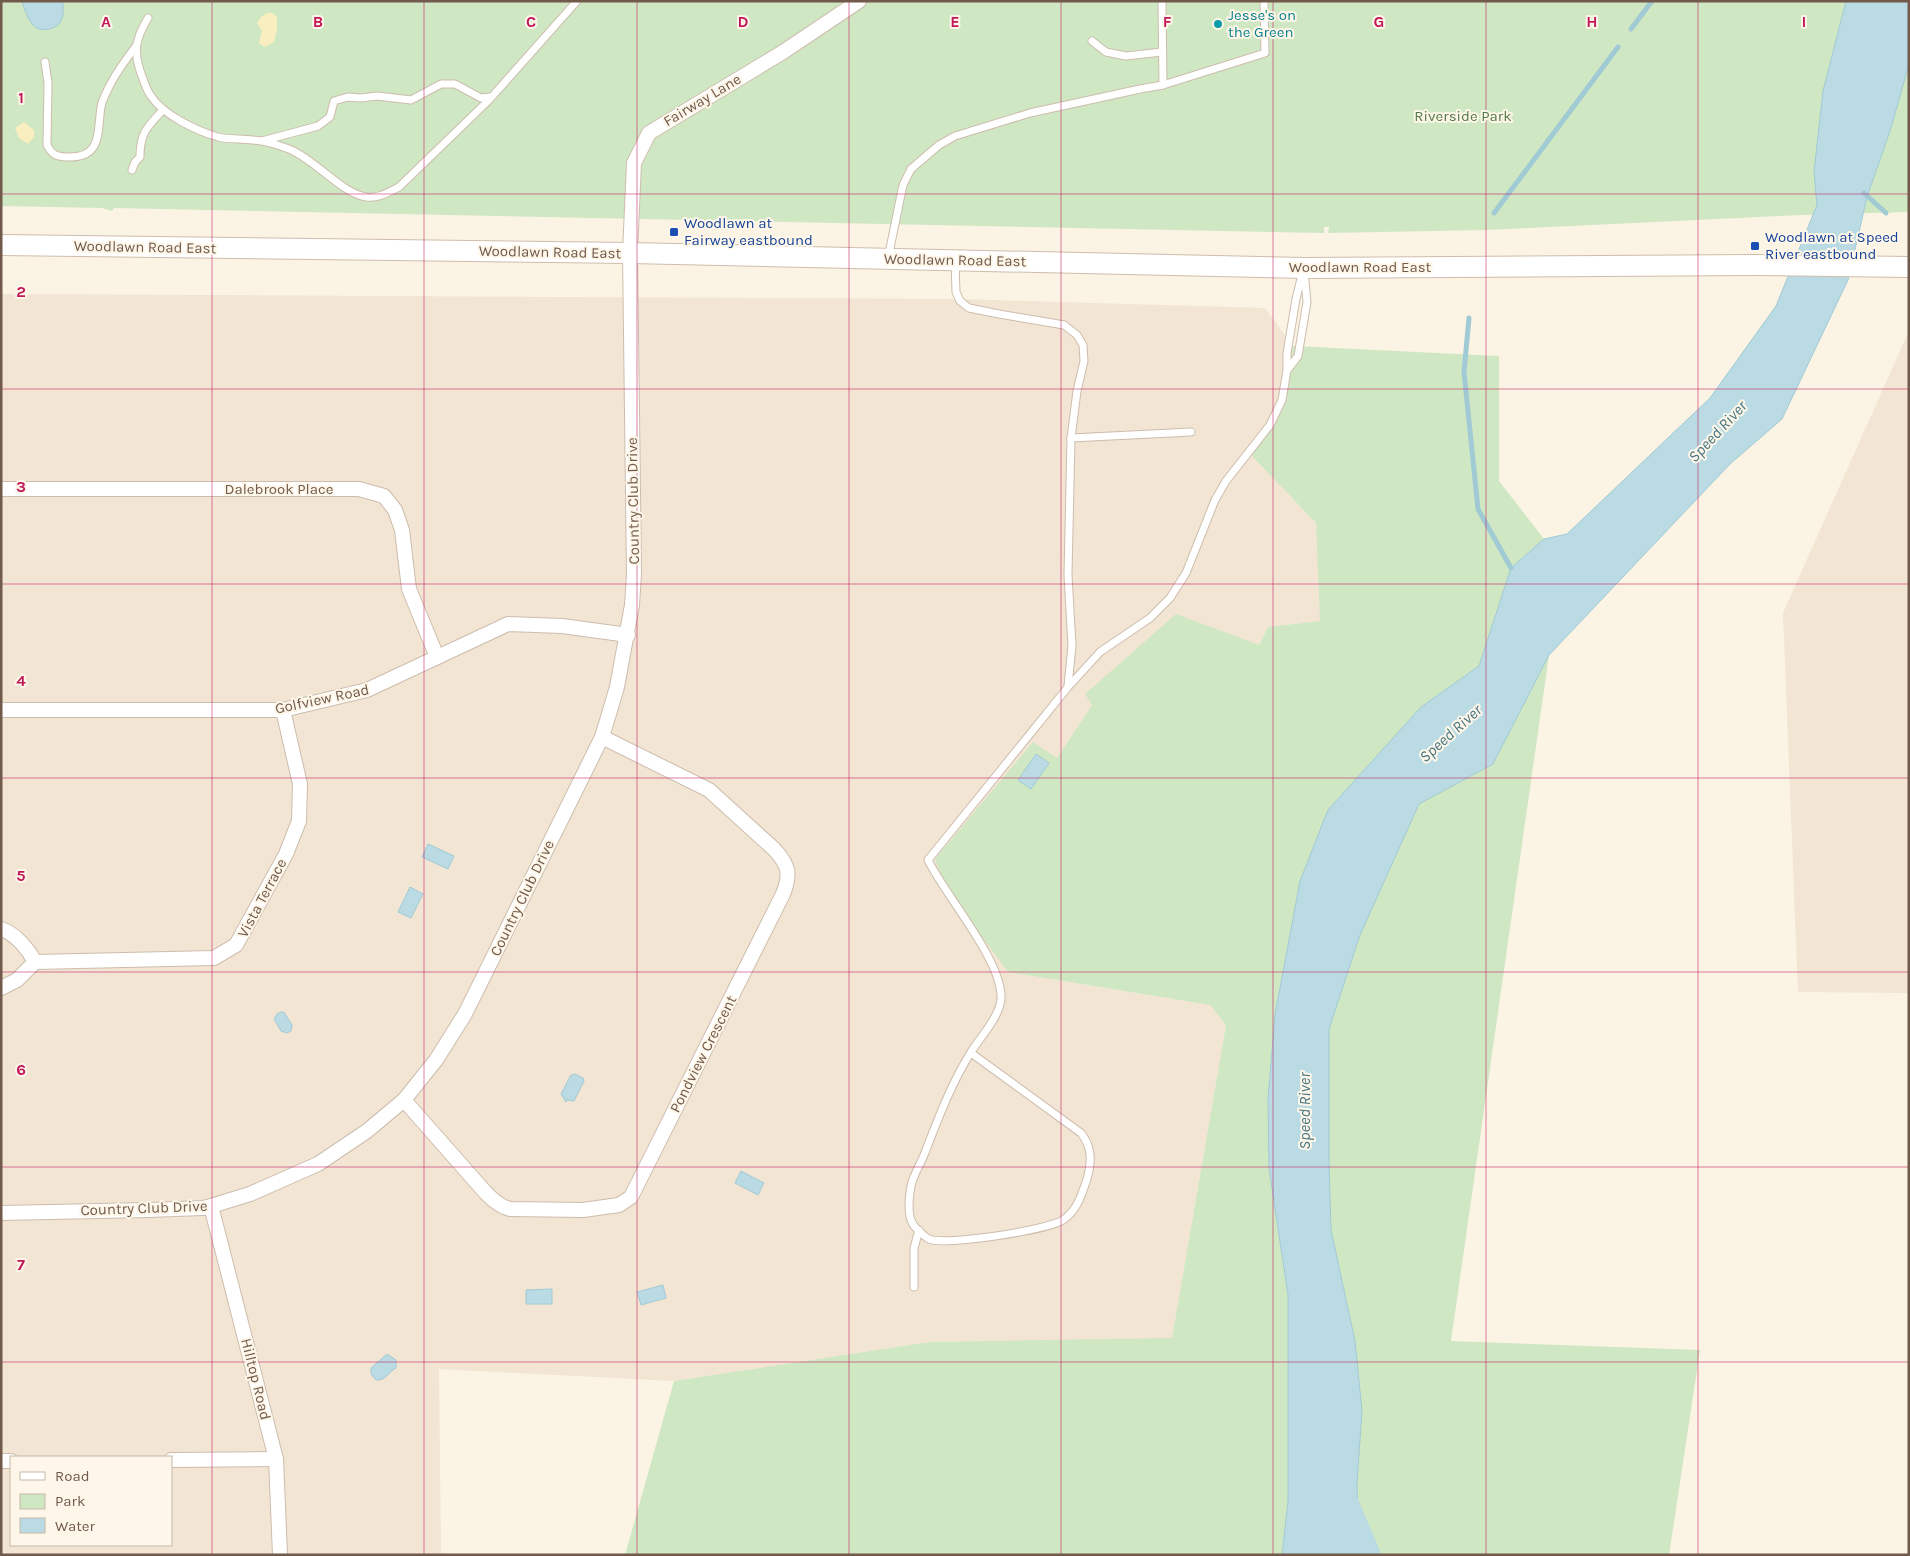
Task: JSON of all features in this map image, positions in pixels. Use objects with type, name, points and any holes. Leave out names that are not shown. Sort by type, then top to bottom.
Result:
[{"type":"main road","name":"Woodlawn Road East","points":[[1,246],[630,253],[1304,268],[1909,267]]},
{"type":"street","name":"Fairway Lane","points":[[630,253],[634,163],[649,133],[783,52],[859,1]]},
{"type":"street","name":"Country Club Drive","points":[[1,1212],[148,1210],[212,1206],[250,1194],[318,1164],[367,1131],[404,1100],[436,1060],[464,1016],[602,737],[617,687],[628,635],[634,574],[630,253]]},
{"type":"street","name":"Dalebrook Place","points":[[1,489],[359,489],[384,496],[395,510],[402,530],[409,589],[437,657]]},
{"type":"street","name":"Golfview Road","points":[[1,710],[283,710],[367,690],[401,676],[508,624],[562,626],[628,635]]},
{"type":"street","name":"Vista Terrace","points":[[36,962],[214,958],[236,945],[286,854],[299,821],[300,784],[283,710]]},
{"type":"street","name":"Pondview Crescent","points":[[404,1100],[485,1192],[503,1207],[510,1209],[583,1210],[619,1205],[632,1197],[782,894],[787,882],[788,871],[783,859],[774,849],[709,790],[602,737]]},
{"type":"street","points":[[1,929],[8,931],[28,949],[36,962],[17,980],[1,988]]},
{"type":"street","name":"Hilltop Road","points":[[212,1206],[276,1459],[280,1555]]},
{"type":"street","points":[[172,1460],[276,1459]]},
{"type":"lane","points":[[148,18],[140,31],[136,44],[137,64],[150,96],[162,110],[200,130],[218,137],[260,141],[291,150],[312,161],[352,193],[368,198],[384,195],[399,187],[491,97],[577,1]]},
{"type":"lane","points":[[1162,1],[1163,85]]},
{"type":"lane","points":[[888,258],[903,185],[910,169],[938,145],[955,136],[1030,113],[1163,85],[1265,53],[1264,1]]},
{"type":"lane","points":[[1092,42],[1106,52],[1126,56],[1162,52]]},
{"type":"lane","points":[[45,62],[48,83],[46,145],[52,154],[61,157],[77,158],[89,152],[98,140],[101,105],[110,85],[136,44]]},
{"type":"lane","points":[[260,141],[318,126],[330,117],[334,101],[348,97],[377,96],[411,100],[441,84],[454,84],[482,98],[491,97]]},
{"type":"lane","points":[[132,170],[135,162],[140,157],[140,146],[146,128],[162,110]]},
{"type":"lane","points":[[955,260],[956,292],[960,301],[969,308],[1064,325],[1077,334],[1084,345],[1084,360],[1077,390],[1071,438],[1068,575],[1072,646],[1068,687]]},
{"type":"lane","points":[[1287,370],[1298,356],[1307,302],[1304,268]]},
{"type":"lane","points":[[971,1053],[1081,1132],[1090,1149],[1089,1172],[1083,1190],[1073,1211],[1065,1219],[1054,1225],[1026,1231],[946,1241],[929,1239],[912,1224],[910,1214],[911,1186],[946,1099],[971,1053],[998,1010],[1001,1000],[997,979],[990,959],[928,860],[1068,687],[1100,652],[1150,618],[1170,598],[1186,573],[1215,500],[1226,481],[1256,444],[1276,415],[1282,400],[1287,370],[1287,353],[1296,299],[1304,268]]},
{"type":"lane","points":[[1071,438],[1192,432]]},
{"type":"lane","points":[[914,1287],[914,1248],[919,1230]]},
{"type":"shaded area","points":[[1,294],[959,299],[1265,308],[1293,346],[1272,427],[1250,454],[1316,523],[1321,621],[1268,627],[1259,645],[1092,705],[1057,758],[1033,742],[1008,972],[1210,1005],[1226,1025],[1172,1339],[929,1342],[674,1381],[439,1369],[441,1555],[1,1555]]},
{"type":"shaded area","points":[[1909,331],[1909,993],[1798,992],[1783,613]]},
{"type":"green space","name":"Riverside Park","points":[[1,1],[1909,1],[1909,212],[1801,215],[1486,230],[1328,233],[1329,227],[1324,227],[1324,233],[114,208],[112,211],[102,208],[1,206]]},
{"type":"green space","points":[[1293,346],[1499,356],[1499,481],[1544,539],[1511,568],[1479,666],[1421,707],[1300,881],[1275,1015],[1268,1099],[1269,1168],[1288,1295],[1288,1501],[1282,1555],[625,1555],[674,1381],[929,1342],[1172,1338],[1226,1025],[1210,1005],[1008,972],[945,886],[935,859],[1033,742],[1057,758],[1092,705],[1085,694],[1176,614],[1259,645],[1268,627],[1320,621],[1316,523],[1250,454],[1272,427]]},
{"type":"green space","points":[[1549,655],[1451,1341],[1700,1350],[1669,1555],[1359,1555],[1357,1483],[1362,1411],[1355,1341],[1331,1230],[1329,1029],[1360,935],[1419,804],[1493,764]]},
{"type":"sand","points":[[267,13],[272,13],[277,17],[277,29],[274,42],[265,47],[259,43],[262,31],[257,23]]},
{"type":"sand","points":[[24,122],[34,130],[34,137],[28,144],[19,138],[15,128]]},
{"type":"water","points":[[22,1],[63,1],[61,21],[49,29],[37,28],[28,18]]},
{"type":"water","points":[[1846,1],[1909,1],[1909,64],[1891,128],[1867,197],[1848,280],[1782,419],[1730,464],[1549,655],[1493,764],[1419,804],[1360,935],[1329,1029],[1331,1230],[1355,1341],[1362,1411],[1357,1483],[1359,1555],[1282,1555],[1288,1501],[1288,1295],[1269,1168],[1268,1099],[1275,1015],[1300,881],[1328,810],[1421,707],[1479,666],[1511,568],[1544,539],[1567,534],[1710,398],[1776,306],[1817,205],[1814,172],[1823,91]]},
{"type":"water","points":[[1036,754],[1049,763],[1031,789],[1018,780]]},
{"type":"water","points":[[428,844],[454,856],[448,869],[422,857]]},
{"type":"water","points":[[410,887],[423,894],[411,918],[398,912]]},
{"type":"water","points":[[281,1012],[284,1012],[292,1025],[291,1031],[287,1033],[281,1031],[274,1019]]},
{"type":"water","points":[[575,1074],[583,1078],[584,1081],[574,1101],[567,1100],[566,1102],[561,1094],[571,1075]]},
{"type":"water","points":[[741,1171],[764,1183],[758,1195],[735,1183]]},
{"type":"water","points":[[663,1285],[666,1298],[641,1305],[637,1292]]},
{"type":"water","points":[[552,1289],[552,1304],[526,1304],[526,1290]]},
{"type":"water","points":[[387,1354],[396,1360],[396,1368],[385,1378],[376,1380],[371,1374],[371,1368]]},
{"type":"waterway","points":[[1631,29],[1652,1]]},
{"type":"waterway","points":[[1494,213],[1618,47]]},
{"type":"waterway","points":[[1864,193],[1886,213]]},
{"type":"waterway","points":[[1469,318],[1464,372],[1478,509],[1511,568]]},
{"type":"waterway","name":"Speed River","points":[[1342,1501],[1365,1555]]},
{"type":"place","name":"Jesse's on the Green","points":[[1218,24]]},
{"type":"place","name":"Woodlawn at Fairway eastbound","points":[[674,232]]},
{"type":"place","name":"Woodlawn at Speed River eastbound","points":[[1755,246]]}]
